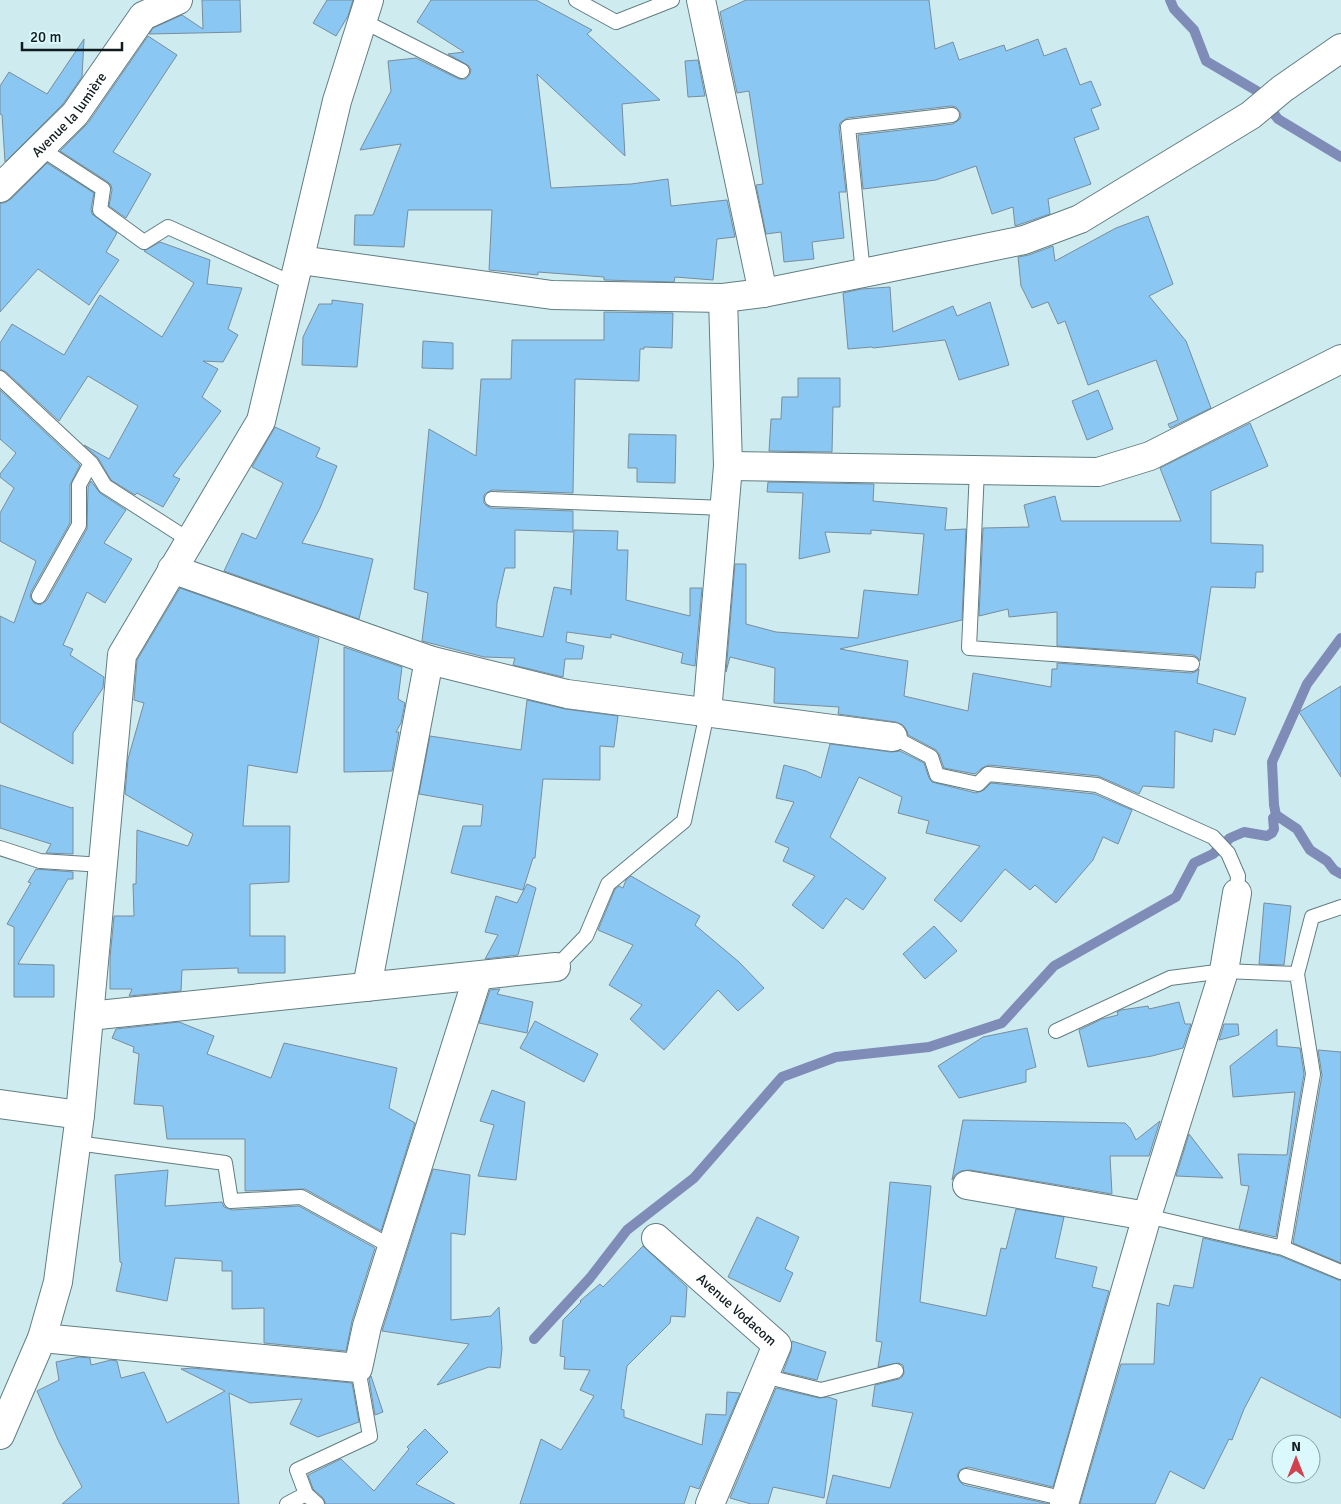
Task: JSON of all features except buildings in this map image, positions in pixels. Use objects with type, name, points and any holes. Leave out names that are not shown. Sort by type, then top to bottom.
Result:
[{"type":"street","name":"Avenue la lumière","points":[[0,188],[75,114],[143,16],[178,0]]},
{"type":"street","points":[[701,0],[762,293]]},
{"type":"street","points":[[2,1427],[42,1338],[58,1282],[80,1115],[122,655],[261,421],[338,101],[366,10]]},
{"type":"street","points":[[297,272],[552,295],[723,298],[762,293],[1024,240],[1080,219],[1251,115],[1282,89],[1341,48]]},
{"type":"street","points":[[707,713],[728,466],[723,298]]},
{"type":"street","points":[[728,466],[1098,472],[1150,456],[1341,359]]},
{"type":"street","points":[[172,569],[429,660],[567,694],[893,737]]},
{"type":"street","points":[[367,987],[429,660]]},
{"type":"street","points":[[1065,1501],[1147,1216],[1224,970],[1237,893]]},
{"type":"street","points":[[89,1016],[556,967]]},
{"type":"street","points":[[42,1338],[358,1368],[366,1326],[478,976]]},
{"type":"street","points":[[0,1104],[80,1115]]},
{"type":"street","points":[[967,1184],[1147,1216]]},
{"type":"street","name":"Avenue Vodacom","points":[[656,1238],[776,1345],[710,1504]]},
{"type":"lane","points":[[576,0],[616,22],[672,0]]},
{"type":"lane","points":[[366,10],[462,71]]},
{"type":"lane","points":[[863,273],[848,127],[952,115]]},
{"type":"lane","points":[[40,148],[102,189],[100,210],[144,242],[168,227],[297,272]]},
{"type":"lane","points":[[0,378],[91,462],[105,486],[189,540]]},
{"type":"lane","points":[[39,596],[79,525],[78,485],[91,462]]},
{"type":"lane","points":[[977,470],[969,648],[1192,664]]},
{"type":"lane","points":[[492,499],[725,508]]},
{"type":"lane","points":[[556,967],[586,936],[608,884],[684,821],[707,713]]},
{"type":"lane","points":[[893,737],[932,757],[936,776],[978,784],[988,774],[1097,785],[1213,837],[1228,853],[1238,876],[1237,893]]},
{"type":"lane","points":[[0,848],[40,861],[103,865]]},
{"type":"lane","points":[[1283,1248],[1313,1074],[1297,974],[1312,917],[1341,907]]},
{"type":"lane","points":[[1056,1031],[1170,978],[1224,970],[1297,974]]},
{"type":"lane","points":[[77,1143],[225,1163],[231,1201],[301,1197],[392,1247]]},
{"type":"lane","points":[[1147,1216],[1283,1248],[1341,1272]]},
{"type":"lane","points":[[317,1504],[306,1494],[297,1470],[370,1436],[358,1368]]},
{"type":"lane","points":[[764,1376],[821,1390],[896,1371]]},
{"type":"lane","points":[[966,1476],[1065,1501]]},
{"type":"lane","points":[[287,1504],[306,1494]]},
{"type":"waterway","points":[[1170,0],[1174,9],[1194,30],[1206,61],[1257,91],[1278,119],[1341,157]]},
{"type":"waterway","points":[[1341,638],[1307,684],[1272,762],[1276,815],[1297,829],[1310,850],[1327,861],[1334,870],[1341,874]]},
{"type":"waterway","points":[[534,1339],[590,1278],[627,1230],[694,1178],[782,1077],[836,1057],[929,1047],[1002,1023],[1054,966],[1176,897],[1194,863],[1213,854],[1230,838],[1244,832],[1267,836],[1272,833],[1274,829],[1273,818],[1276,815]]}]
